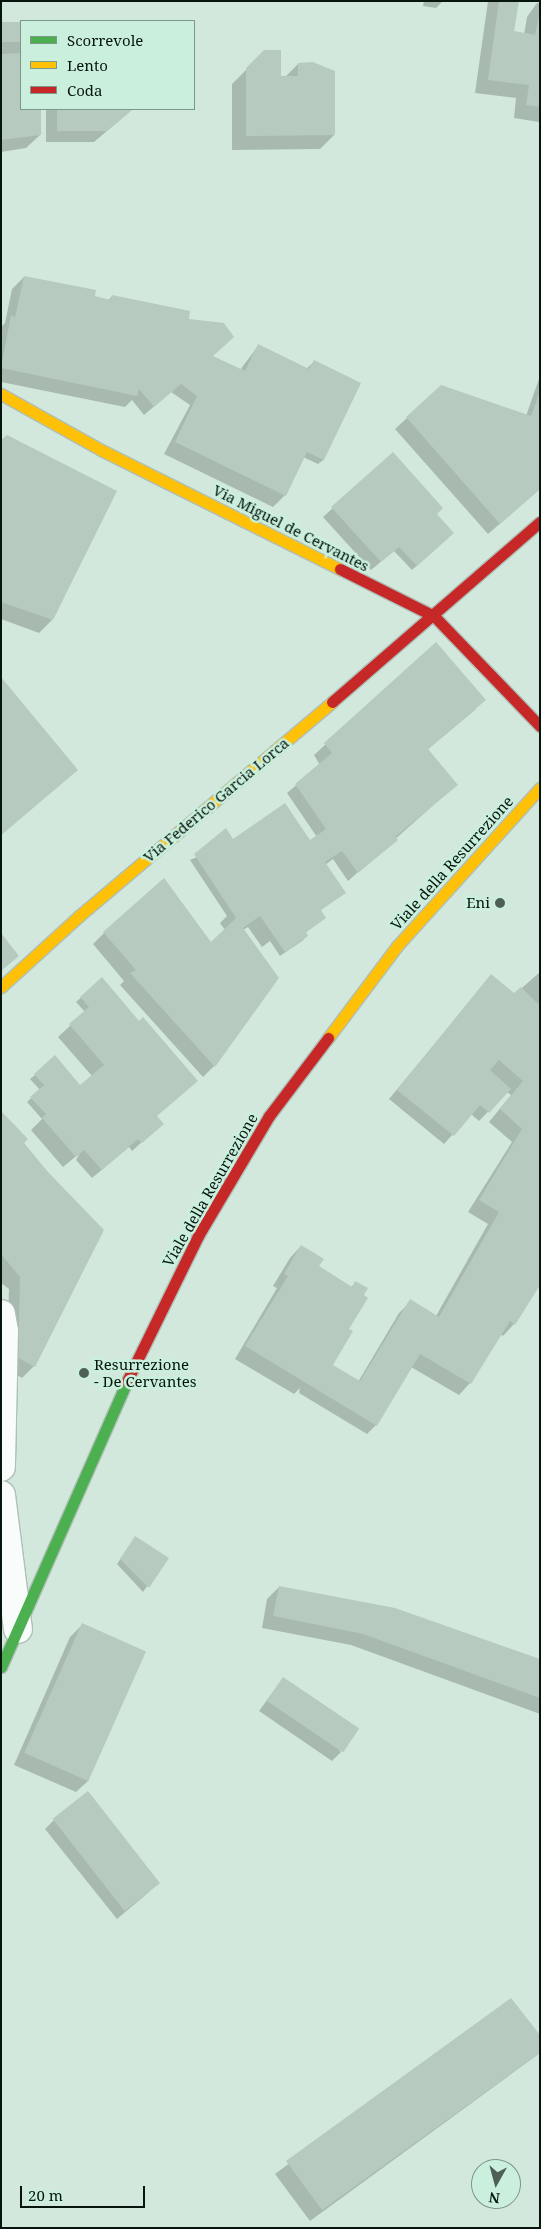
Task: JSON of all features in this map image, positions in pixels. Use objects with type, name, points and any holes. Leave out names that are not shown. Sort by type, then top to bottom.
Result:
[{"type":"street","name":"Via Miguel de Cervantes","points":[[1,394],[103,451],[434,616],[540,726]]},
{"type":"street","name":"Via Federico Garcia Lorca","points":[[1,988],[79,916],[434,616],[540,522]]},
{"type":"street","name":"Viale della Resurrezione","points":[[1,1667],[146,1338],[198,1236],[269,1116],[397,946],[540,788]]},
{"type":"street","points":[[1,1314],[4,1331],[1,1467]]},
{"type":"street","points":[[1,1495],[18,1629]]},
{"type":"building","points":[[499,1],[519,1],[514,31],[535,35],[540,11],[540,107],[526,105],[529,85],[488,80]]},
{"type":"building","points":[[1,22],[20,22],[20,42],[1,42]]},
{"type":"building","points":[[264,50],[281,50],[281,76],[298,76],[298,63],[313,62],[335,71],[335,135],[246,136],[246,68]]},
{"type":"building","points":[[20,53],[20,110],[41,110],[41,135],[1,140],[1,54]]},
{"type":"building","points":[[57,110],[132,110],[107,131],[57,131]]},
{"type":"building","points":[[24,276],[96,290],[95,296],[111,300],[112,295],[190,311],[189,319],[224,323],[234,337],[213,356],[245,371],[258,344],[309,369],[314,360],[361,383],[324,460],[307,452],[286,496],[175,442],[197,396],[181,384],[154,407],[139,389],[137,396],[1,368],[11,315],[15,317]]},
{"type":"building","points":[[441,385],[531,416],[540,392],[540,489],[500,524],[406,417]]},
{"type":"building","points":[[7,435],[117,491],[53,620],[1,602],[1,440]]},
{"type":"building","points":[[393,452],[443,508],[437,514],[454,533],[417,566],[399,547],[381,562],[331,507]]},
{"type":"building","points":[[436,642],[486,700],[428,749],[458,785],[395,837],[398,840],[358,873],[342,851],[325,862],[346,893],[321,910],[326,918],[306,932],[308,936],[285,952],[260,916],[243,928],[279,978],[215,1067],[130,973],[136,970],[103,932],[164,878],[211,942],[236,918],[194,854],[226,828],[233,839],[285,803],[310,840],[326,829],[295,784],[332,753],[324,743]]},
{"type":"building","points":[[1,677],[78,770],[1,835]]},
{"type":"building","points":[[1,933],[19,956],[1,971]]},
{"type":"building","points":[[491,974],[514,993],[521,987],[538,1004],[540,1002],[540,1285],[515,1325],[510,1321],[471,1384],[420,1354],[377,1426],[245,1346],[288,1276],[284,1274],[301,1245],[324,1259],[319,1266],[352,1287],[355,1281],[368,1288],[364,1295],[368,1298],[349,1329],[353,1331],[333,1365],[360,1381],[410,1299],[439,1317],[499,1212],[479,1200],[522,1129],[500,1109],[523,1081],[499,1060],[490,1070],[511,1089],[489,1113],[480,1105],[454,1136],[397,1090]]},
{"type":"building","points":[[102,977],[139,1021],[143,1017],[198,1081],[157,1116],[164,1124],[142,1143],[138,1139],[102,1170],[84,1150],[76,1157],[42,1118],[46,1114],[30,1097],[44,1085],[34,1074],[55,1055],[80,1085],[104,1065],[69,1024],[89,1007],[80,997]]},
{"type":"building","points":[[1,1111],[28,1139],[24,1143],[48,1172],[104,1230],[35,1367],[18,1358],[20,1277],[1,1254]]},
{"type":"building","points":[[135,1536],[169,1558],[149,1588],[120,1559]]},
{"type":"building","points":[[279,1586],[395,1608],[540,1659],[540,1698],[363,1634],[273,1616]]},
{"type":"building","points":[[82,1623],[146,1651],[88,1781],[24,1753]]},
{"type":"building","points":[[283,1677],[359,1728],[343,1752],[267,1701]]},
{"type":"building","points":[[88,1791],[160,1883],[125,1911],[53,1819]]},
{"type":"building","points":[[511,1998],[540,2035],[540,2053],[322,2210],[286,2161]]},
{"type":"traffic: fast","points":[[1,1667],[127,1381]]},
{"type":"traffic: slow","points":[[1,394],[103,451],[340,569]]},
{"type":"traffic: slow","points":[[1,987],[79,916],[332,702]]},
{"type":"traffic: slow","points":[[328,1038],[397,946],[540,788]]},
{"type":"traffic: jam","points":[[332,702],[540,522]]},
{"type":"traffic: jam","points":[[340,569],[434,616],[540,726]]},
{"type":"traffic: jam","points":[[127,1381],[198,1236],[269,1116],[328,1038]]},
{"type":"place","name":"Eni","points":[[500,903]]},
{"type":"place","name":"Resurrezione - De Cervantes","points":[[84,1373]]}]
